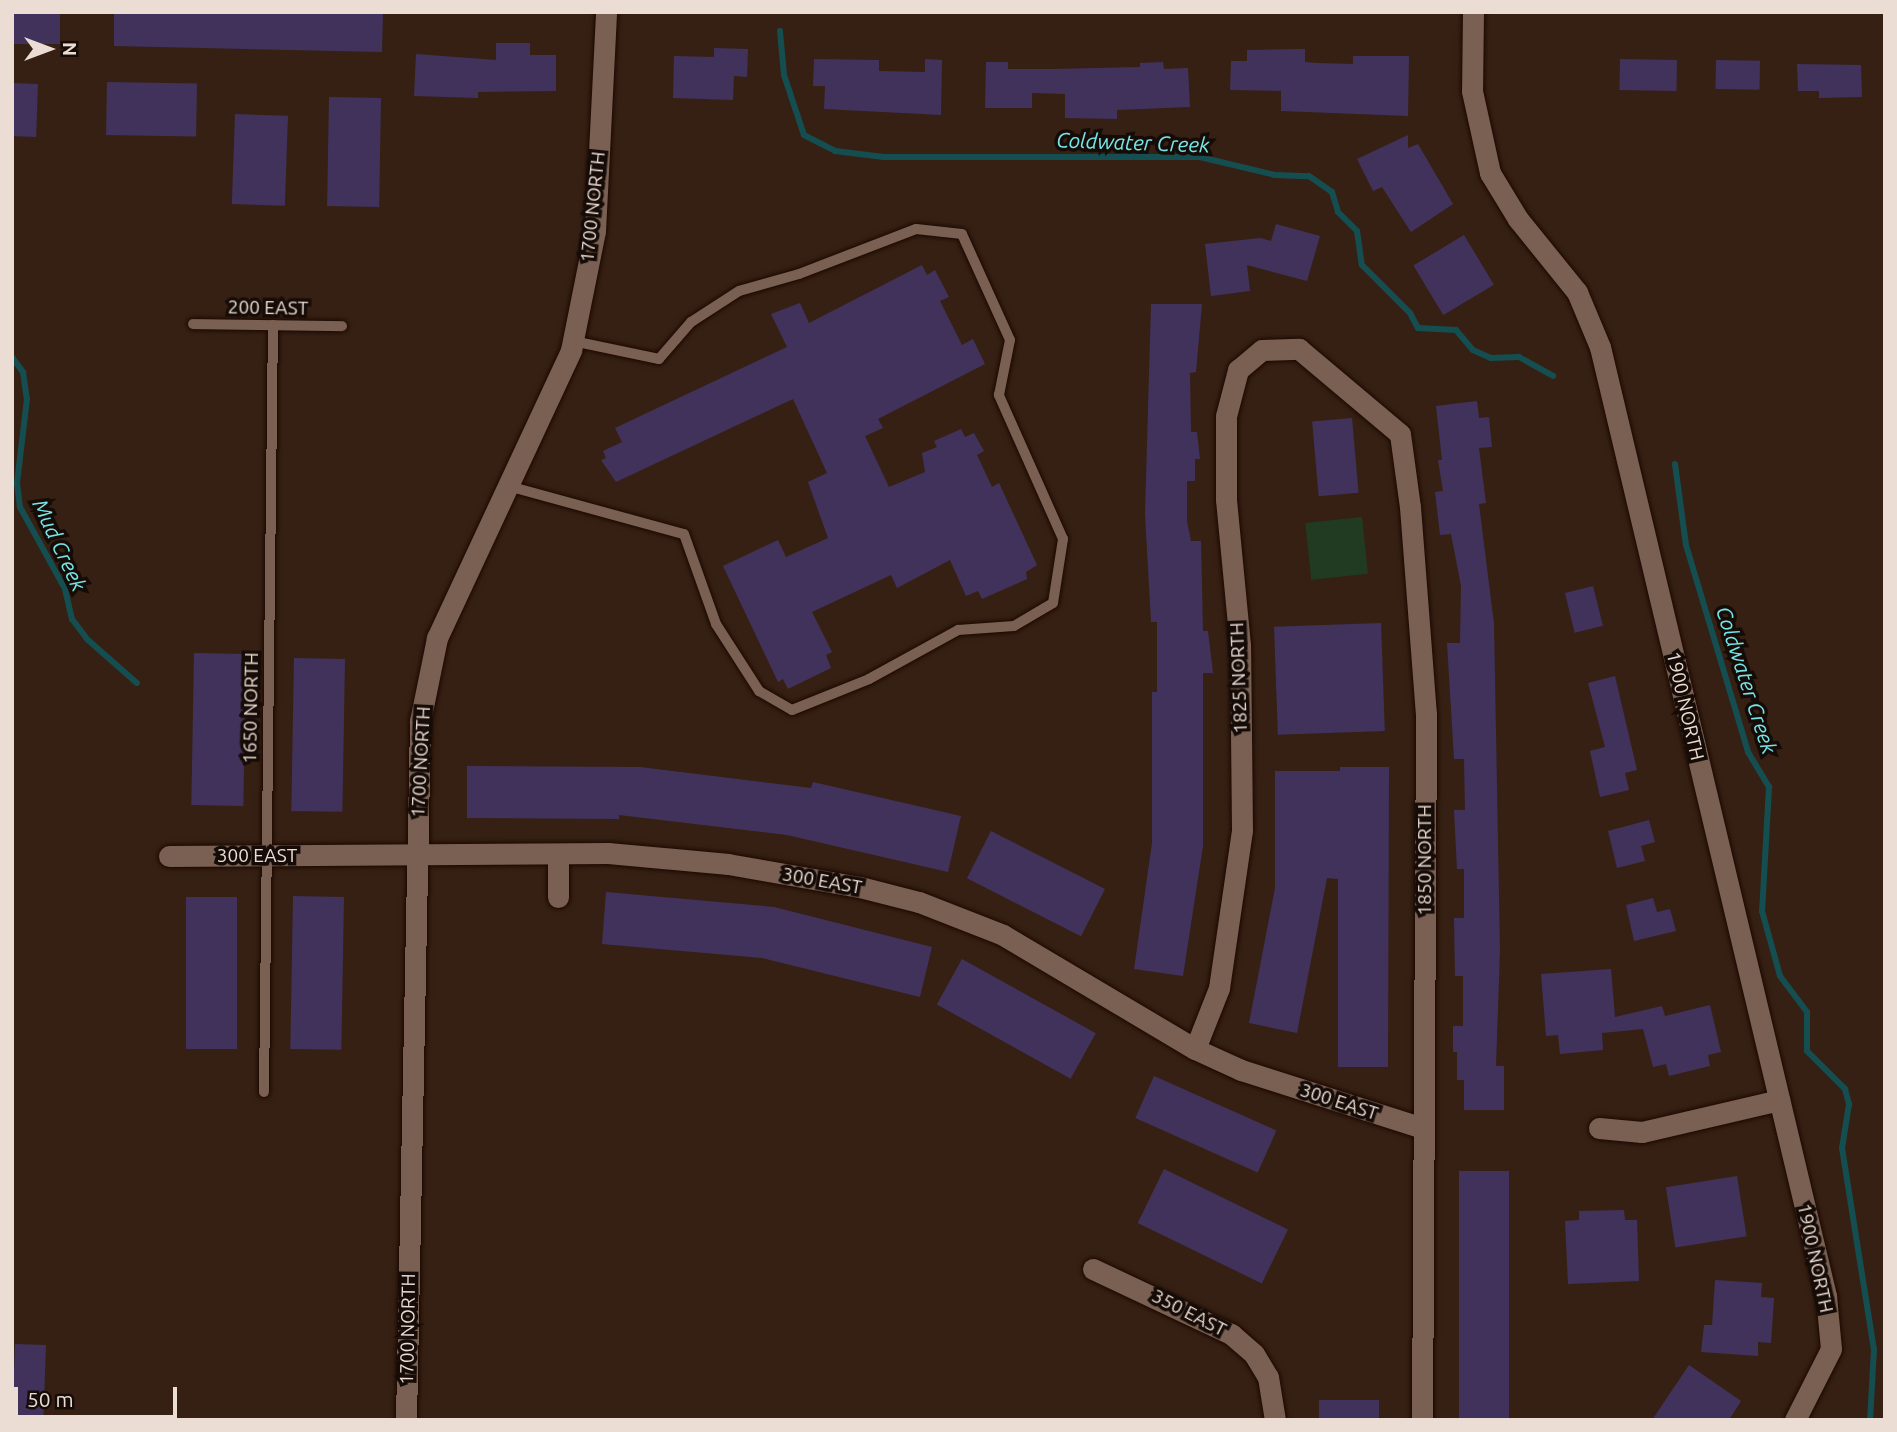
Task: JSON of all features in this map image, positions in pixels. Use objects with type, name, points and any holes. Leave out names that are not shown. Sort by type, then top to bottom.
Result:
[{"type":"street","name":"1700 NORTH","points":[[406,1420],[420,721],[437,638],[573,341],[595,231],[606,12]]},
{"type":"street","name":"1900 NORTH","points":[[1473,12],[1472,91],[1490,173],[1518,219],[1577,292],[1600,347],[1826,1296],[1831,1349],[1796,1420]]},
{"type":"street","name":"1825 NORTH","points":[[1195,1049],[1220,988],[1241,830],[1240,645],[1226,499],[1226,416],[1238,370],[1262,351],[1299,349]]},
{"type":"street","name":"1850 NORTH","points":[[1299,349],[1400,434],[1426,714],[1422,1420]]},
{"type":"street","name":"300 EAST","points":[[169,856],[608,853],[728,864],[919,902],[1003,935],[1195,1049],[1241,1070],[1423,1128]]},
{"type":"street","points":[[558,854],[558,897]]},
{"type":"street","points":[[1599,1128],[1642,1132],[1779,1100]]},
{"type":"street","name":"350 EAST","points":[[1093,1269],[1231,1334],[1254,1354],[1268,1377],[1275,1420]]},
{"type":"lane","points":[[508,486],[684,534],[716,624],[759,691],[792,710],[869,679],[958,630],[1014,626],[1054,603],[1063,540],[999,395],[1010,340],[962,234],[916,229],[799,274],[739,291],[691,323],[659,359],[573,341]]},
{"type":"lane","name":"200 EAST","points":[[194,324],[342,326]]},
{"type":"lane","name":"1650 NORTH","points":[[264,1092],[273,325]]},
{"type":"green space","points":[[1362,517],[1368,574],[1311,580],[1305,523]]},
{"type":"building","points":[[12,12],[60,12],[60,44],[12,44]]},
{"type":"building","points":[[114,12],[383,12],[382,52],[114,46]]},
{"type":"building","points":[[496,43],[530,43],[530,55],[556,55],[556,91],[478,92],[478,98],[414,96],[416,54],[496,60]]},
{"type":"building","points":[[714,48],[748,49],[747,77],[734,76],[733,100],[673,98],[674,56],[714,57]]},
{"type":"building","points":[[1305,49],[1305,62],[1317,63],[1353,64],[1353,56],[1409,56],[1408,116],[1281,111],[1281,91],[1230,90],[1231,61],[1247,61],[1247,50]]},
{"type":"building","points":[[814,59],[879,60],[879,71],[925,72],[925,59],[942,60],[941,115],[824,109],[825,86],[813,86]]},
{"type":"building","points":[[1620,59],[1677,60],[1676,91],[1619,90]]},
{"type":"building","points":[[1716,60],[1760,61],[1759,90],[1715,89]]},
{"type":"building","points":[[986,62],[1008,62],[1008,69],[1053,69],[1140,67],[1140,63],[1163,62],[1164,69],[1188,68],[1190,107],[1117,110],[1117,119],[1065,118],[1065,94],[1032,93],[1032,108],[985,108]]},
{"type":"building","points":[[1797,64],[1861,65],[1862,97],[1819,98],[1819,91],[1798,91]]},
{"type":"building","points":[[107,82],[197,84],[196,137],[106,135]]},
{"type":"building","points":[[12,83],[38,84],[36,137],[12,136]]},
{"type":"building","points":[[329,97],[381,98],[379,207],[327,206]]},
{"type":"building","points":[[235,114],[288,116],[285,206],[232,204]]},
{"type":"building","points":[[1408,135],[1408,148],[1418,144],[1453,204],[1411,232],[1382,187],[1373,191],[1357,159]]},
{"type":"building","points":[[1276,224],[1320,236],[1307,281],[1247,265],[1250,291],[1211,296],[1205,244],[1260,238],[1271,241]]},
{"type":"building","points":[[1464,235],[1494,285],[1443,315],[1413,265]]},
{"type":"building","points":[[922,265],[927,275],[935,270],[949,297],[940,301],[962,345],[973,339],[985,364],[878,419],[883,428],[865,436],[889,487],[925,472],[922,453],[937,447],[934,441],[961,429],[965,437],[974,433],[984,451],[977,455],[992,487],[999,483],[1037,565],[1026,572],[1027,579],[982,599],[978,591],[966,596],[950,560],[897,588],[891,575],[812,612],[832,652],[826,655],[831,668],[788,689],[783,679],[778,682],[723,566],[778,540],[786,557],[828,538],[808,482],[827,473],[793,399],[616,482],[601,460],[606,458],[603,451],[622,442],[615,428],[787,347],[771,314],[800,303],[809,323]]},
{"type":"building","points":[[1151,304],[1202,304],[1196,372],[1190,373],[1191,432],[1197,432],[1200,459],[1195,459],[1195,481],[1187,481],[1187,521],[1191,541],[1201,541],[1203,631],[1208,631],[1213,673],[1203,673],[1203,846],[1183,976],[1134,969],[1152,843],[1152,692],[1157,692],[1157,622],[1151,622],[1145,514]]},
{"type":"building","points":[[1477,401],[1479,418],[1489,417],[1492,447],[1479,448],[1486,503],[1479,504],[1494,624],[1500,951],[1496,1066],[1504,1066],[1504,1110],[1464,1110],[1464,1080],[1457,1080],[1457,1052],[1453,1052],[1453,1026],[1463,1026],[1463,976],[1455,976],[1454,918],[1464,918],[1464,869],[1457,869],[1454,810],[1465,810],[1464,759],[1454,759],[1447,643],[1460,643],[1461,586],[1451,534],[1440,535],[1435,492],[1443,491],[1438,460],[1442,460],[1436,406]]},
{"type":"building","points":[[1352,418],[1359,493],[1319,496],[1312,421]]},
{"type":"building","points":[[1593,586],[1603,626],[1575,633],[1565,593]]},
{"type":"building","points":[[1381,623],[1385,731],[1278,735],[1274,627]]},
{"type":"building","points":[[194,653],[246,654],[243,806],[191,805]]},
{"type":"building","points":[[294,658],[345,659],[342,812],[291,811]]},
{"type":"building","points":[[1615,676],[1637,770],[1625,773],[1629,790],[1600,797],[1590,751],[1605,747],[1588,683]]},
{"type":"building","points":[[467,766],[640,767],[811,788],[813,782],[961,816],[948,872],[787,835],[619,815],[619,819],[467,818]]},
{"type":"building","points":[[1340,767],[1389,767],[1388,1067],[1338,1067],[1338,879],[1327,878],[1297,1033],[1249,1023],[1275,888],[1275,771],[1340,771]]},
{"type":"building","points":[[1649,820],[1655,842],[1641,846],[1645,861],[1617,868],[1608,831]]},
{"type":"building","points":[[991,831],[1105,889],[1081,936],[967,878]]},
{"type":"building","points":[[606,892],[774,907],[932,947],[920,997],[762,958],[602,944]]},
{"type":"building","points":[[293,896],[344,897],[341,1050],[290,1049]]},
{"type":"building","points":[[186,897],[237,897],[237,1049],[186,1049]]},
{"type":"building","points":[[1653,898],[1657,912],[1670,909],[1676,931],[1634,941],[1626,905]]},
{"type":"building","points":[[962,959],[1096,1033],[1071,1079],[937,1004]]},
{"type":"building","points":[[1611,969],[1615,1017],[1662,1006],[1665,1016],[1710,1005],[1721,1052],[1708,1055],[1710,1066],[1669,1076],[1666,1064],[1653,1067],[1643,1029],[1602,1033],[1603,1050],[1560,1054],[1558,1035],[1546,1036],[1541,974]]},
{"type":"building","points":[[1154,1076],[1276,1131],[1258,1173],[1135,1118]]},
{"type":"building","points":[[1164,1169],[1288,1229],[1262,1283],[1138,1223]]},
{"type":"building","points":[[1459,1171],[1509,1171],[1509,1420],[1459,1420]]},
{"type":"building","points":[[1737,1176],[1747,1236],[1675,1248],[1666,1187]]},
{"type":"building","points":[[1624,1210],[1625,1220],[1637,1220],[1639,1281],[1568,1284],[1565,1221],[1579,1220],[1579,1211]]},
{"type":"building","points":[[1715,1280],[1762,1283],[1761,1297],[1774,1298],[1771,1343],[1758,1342],[1758,1356],[1701,1352],[1704,1325],[1712,1325]]},
{"type":"building","points":[[15,1344],[46,1345],[43,1420],[12,1420]]},
{"type":"building","points":[[1689,1365],[1741,1401],[1729,1420],[1652,1420]]},
{"type":"building","points":[[1319,1400],[1379,1400],[1379,1420],[1319,1420]]},
{"type":"waterway","name":"Coldwater Creek","points":[[780,31],[784,75],[804,135],[835,151],[884,157],[1200,157],[1275,175],[1309,176],[1332,192],[1338,212],[1357,231],[1362,265],[1410,313],[1418,328],[1456,330],[1473,350],[1491,358],[1519,357],[1553,376]]},
{"type":"waterway","name":"Mud Creek","points":[[12,357],[23,372],[27,399],[17,483],[20,507],[65,589],[72,619],[88,640],[137,683]]},
{"type":"waterway","name":"Coldwater Creek","points":[[1675,464],[1686,545],[1748,752],[1769,787],[1762,911],[1780,976],[1807,1012],[1807,1051],[1845,1089],[1849,1104],[1842,1148],[1874,1349],[1870,1420]]}]
